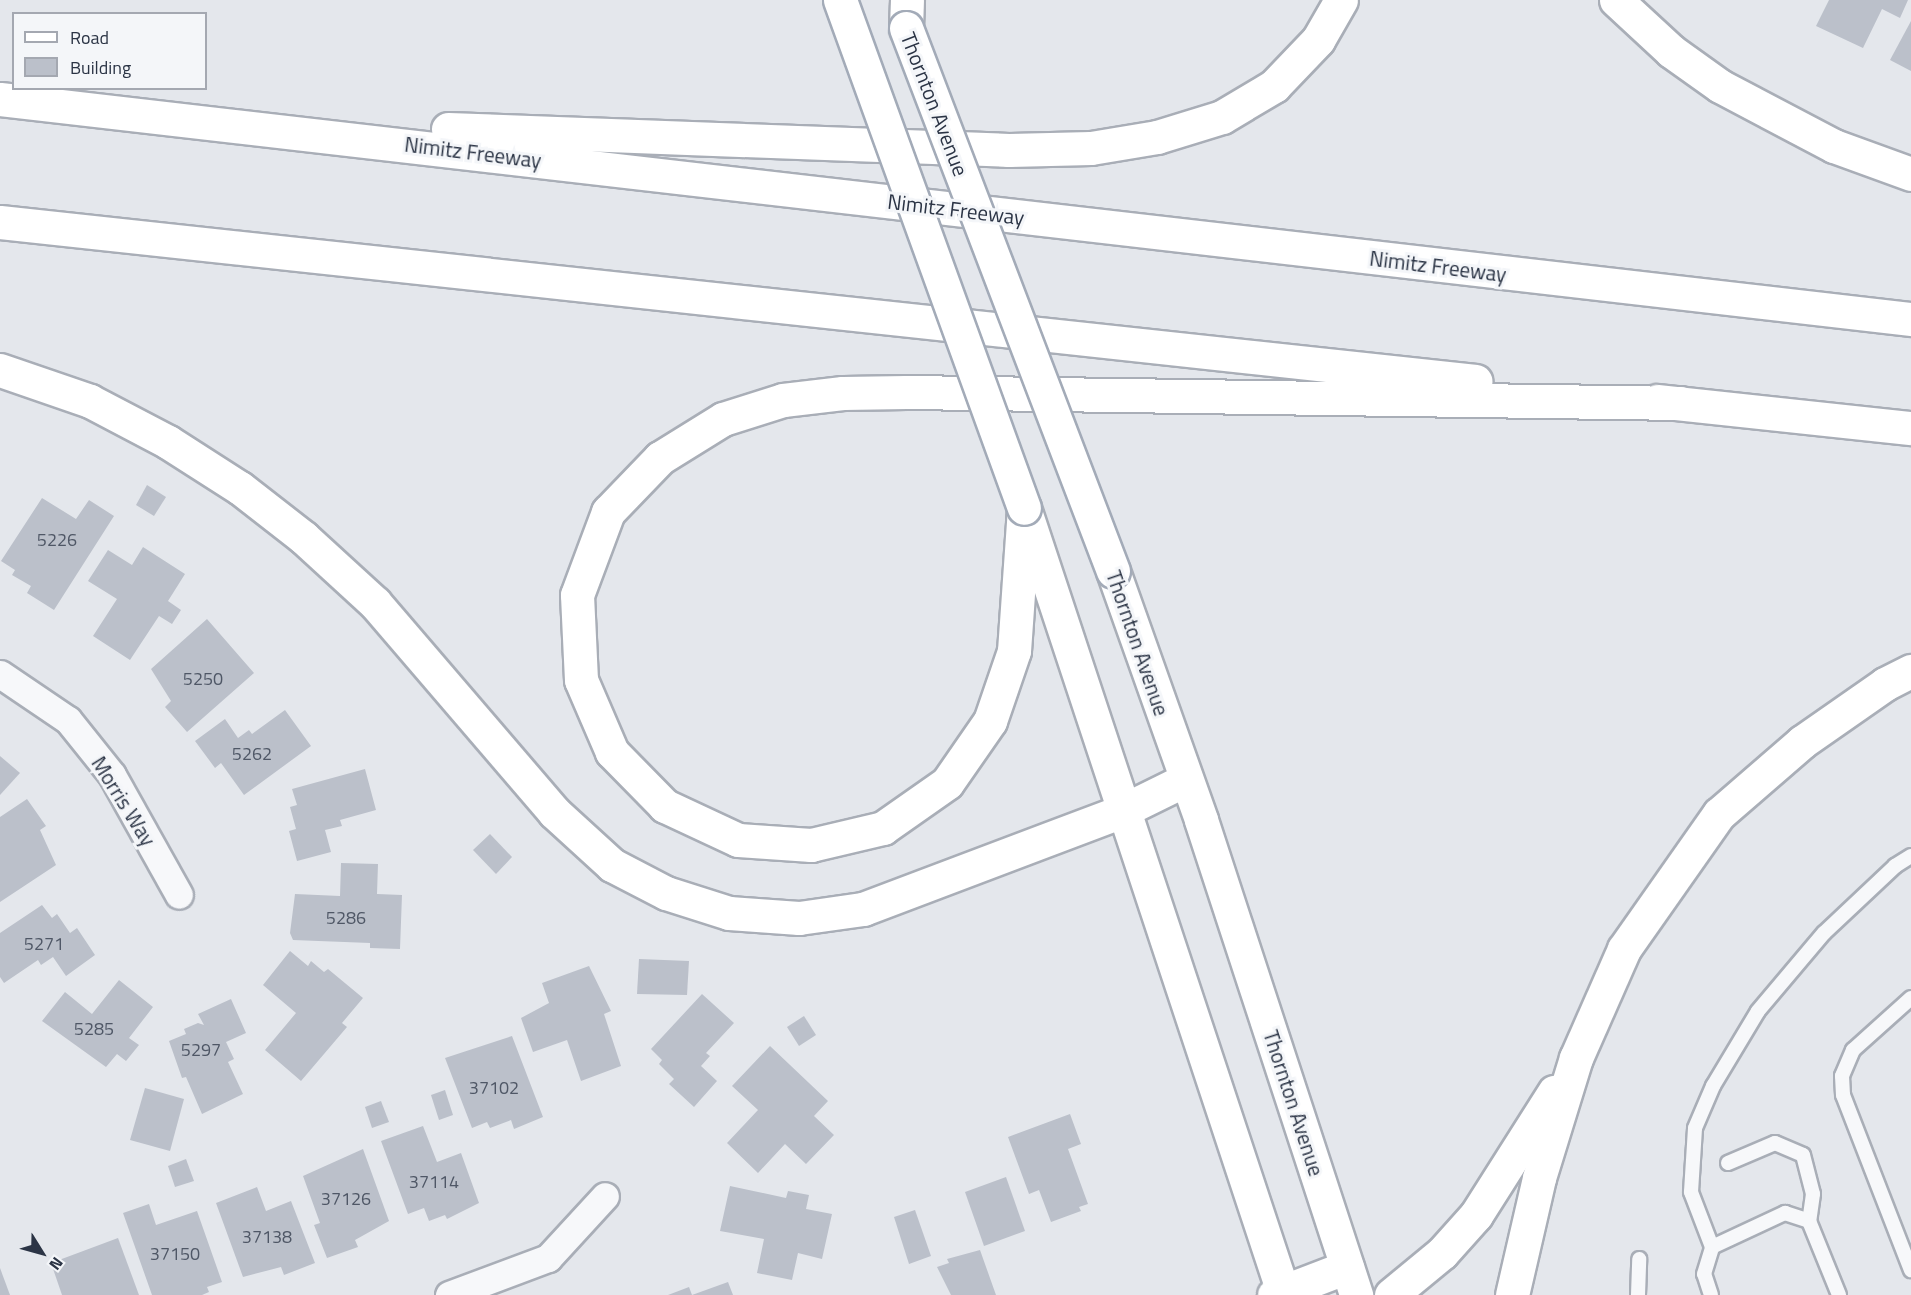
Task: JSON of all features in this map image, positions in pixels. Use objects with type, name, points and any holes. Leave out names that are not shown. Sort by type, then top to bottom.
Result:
[{"type":"main road","points":[[840,0],[1024,508],[1281,1294],[1352,1281]]},
{"type":"main road","points":[[206,120],[1009,150],[1091,148],[1157,137],[1222,117],[1274,86],[1318,40],[1341,0]]},
{"type":"main road","points":[[1616,0],[1671,51],[1720,86],[1834,146],[1911,174]]},
{"type":"main road","name":"Thornton Avenue","points":[[903,9],[1113,571],[1352,1281]]},
{"type":"main road","name":"Nimitz Freeway","points":[[0,99],[206,120],[1730,301],[1911,319]]},
{"type":"main road","points":[[0,222],[1911,428]]},
{"type":"main road","points":[[0,370],[90,401],[168,442],[240,488],[304,538],[375,603],[554,812],[612,865],[666,893],[729,913],[799,918],[863,909],[1122,811],[1185,780]]},
{"type":"main road","points":[[1024,508],[1014,651],[990,721],[947,783],[883,828],[811,845],[738,840],[666,806],[612,752],[581,680],[577,595],[608,512],[660,458],[723,419],[783,400],[843,393],[1680,403]]},
{"type":"main road","points":[[1512,1295],[1539,1178],[1576,1058],[1624,949],[1719,814],[1802,742],[1885,684],[1911,671]]},
{"type":"main road","points":[[1391,1295],[1442,1253],[1476,1215],[1576,1058]]},
{"type":"street","name":"Morris Way","points":[[0,674],[68,720],[112,775],[179,895]]},
{"type":"street","points":[[449,1295],[548,1258],[605,1196]]},
{"type":"lane","points":[[1711,1295],[1704,1274],[1712,1247],[1691,1192],[1695,1128],[1713,1086],[1758,1011],[1824,933],[1895,866],[1911,856]]},
{"type":"lane","points":[[1911,998],[1853,1050],[1842,1076],[1843,1095],[1911,1270]]},
{"type":"lane","points":[[1728,1163],[1775,1143],[1803,1155],[1813,1194],[1809,1221],[1839,1295]]},
{"type":"lane","points":[[1712,1247],[1785,1213],[1809,1221]]},
{"type":"lane","points":[[1638,1259],[1638,1295]]},
{"type":"building","points":[[1829,0],[1908,0],[1900,18],[1882,9],[1863,48],[1816,26]]},
{"type":"building","points":[[1911,21],[1911,71],[1890,60]]},
{"type":"building","points":[[147,485],[166,497],[154,516],[136,505]]},
{"type":"building","points":[[42,498],[76,519],[89,500],[114,516],[54,610],[27,593],[31,586],[12,575],[15,570],[1,561]]},
{"type":"building","points":[[143,547],[185,574],[168,601],[181,610],[172,624],[159,616],[130,660],[93,636],[117,599],[88,581],[108,550],[132,565]]},
{"type":"building","points":[[207,619],[254,673],[187,732],[165,707],[171,701],[151,669]]},
{"type":"building","points":[[285,710],[311,746],[244,795],[221,763],[215,768],[195,741],[225,719],[238,738],[249,730],[252,734]]},
{"type":"building","points":[[0,756],[20,773],[0,795]]},
{"type":"building","points":[[365,769],[376,810],[340,820],[342,826],[325,830],[331,852],[297,861],[289,831],[296,829],[290,807],[297,805],[292,789]]},
{"type":"building","points":[[27,799],[46,826],[40,830],[56,865],[0,902],[0,817]]},
{"type":"building","points":[[490,834],[512,857],[496,874],[473,850]]},
{"type":"building","points":[[341,863],[378,864],[377,894],[402,895],[400,949],[370,948],[370,943],[293,940],[290,933],[295,894],[340,896]]},
{"type":"building","points":[[42,905],[52,918],[57,914],[70,933],[77,928],[95,955],[66,976],[53,957],[41,965],[38,960],[4,983],[0,977],[0,933]]},
{"type":"building","points":[[290,951],[308,966],[311,961],[324,972],[328,969],[363,998],[342,1023],[347,1027],[301,1081],[265,1050],[296,1013],[263,985]]},
{"type":"building","points":[[639,959],[689,961],[687,995],[637,994]]},
{"type":"building","points":[[589,966],[611,1011],[604,1014],[621,1066],[581,1081],[567,1040],[533,1052],[521,1018],[549,1003],[542,983]]},
{"type":"building","points":[[119,980],[153,1007],[129,1038],[139,1045],[126,1061],[117,1054],[106,1067],[42,1021],[65,992],[92,1014]]},
{"type":"building","points":[[702,994],[734,1023],[706,1053],[710,1056],[701,1066],[717,1081],[694,1107],[669,1084],[674,1079],[659,1064],[662,1060],[651,1049]]},
{"type":"building","points":[[231,999],[246,1033],[226,1042],[234,1059],[228,1062],[243,1094],[202,1114],[186,1077],[182,1078],[169,1041],[186,1034],[184,1029],[198,1023],[204,1025],[198,1014]]},
{"type":"building","points":[[804,1016],[816,1035],[799,1046],[787,1027]]},
{"type":"building","points":[[512,1036],[543,1117],[514,1129],[511,1120],[490,1128],[487,1122],[472,1128],[445,1058]]},
{"type":"building","points":[[770,1046],[828,1101],[814,1116],[834,1135],[806,1164],[785,1144],[758,1173],[727,1143],[758,1110],[732,1086]]},
{"type":"building","points":[[145,1088],[184,1099],[170,1151],[130,1140]]},
{"type":"building","points":[[445,1090],[453,1115],[439,1120],[431,1095]]},
{"type":"building","points":[[381,1101],[389,1122],[372,1128],[365,1107]]},
{"type":"building","points":[[1070,1114],[1081,1144],[1068,1149],[1088,1204],[1079,1207],[1081,1211],[1051,1222],[1039,1190],[1029,1194],[1008,1137]]},
{"type":"building","points":[[423,1126],[437,1162],[461,1153],[479,1203],[447,1219],[445,1215],[429,1221],[424,1208],[408,1214],[381,1141]]},
{"type":"building","points":[[363,1149],[389,1221],[355,1240],[358,1247],[327,1258],[314,1225],[320,1223],[303,1176]]},
{"type":"building","points":[[186,1159],[194,1181],[175,1187],[168,1166]]},
{"type":"building","points":[[1006,1177],[1025,1231],[984,1246],[965,1192]]},
{"type":"building","points":[[730,1186],[786,1198],[788,1191],[809,1195],[806,1209],[832,1214],[822,1259],[798,1253],[792,1280],[757,1273],[764,1239],[720,1231]]},
{"type":"building","points":[[257,1187],[266,1211],[291,1201],[315,1263],[284,1275],[281,1267],[243,1277],[216,1203]]},
{"type":"building","points":[[149,1204],[156,1225],[197,1211],[222,1282],[207,1287],[209,1292],[202,1295],[152,1295],[123,1213]]},
{"type":"building","points":[[915,1210],[931,1256],[909,1264],[894,1217]]},
{"type":"building","points":[[118,1238],[139,1295],[62,1295],[51,1263]]},
{"type":"building","points":[[980,1250],[996,1295],[951,1295],[937,1267],[949,1263],[947,1259]]},
{"type":"building","points":[[0,1268],[10,1295],[0,1295]]},
{"type":"building","points":[[728,1282],[733,1295],[692,1295]]},
{"type":"building","points":[[689,1287],[692,1295],[668,1295]]}]
